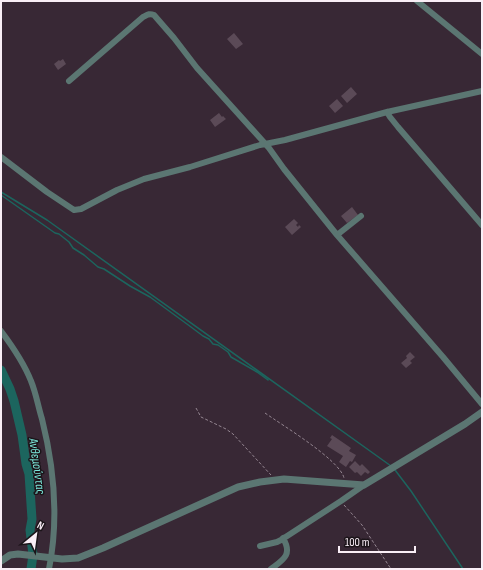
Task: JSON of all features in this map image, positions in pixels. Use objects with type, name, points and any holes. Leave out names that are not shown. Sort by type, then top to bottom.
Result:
[{"type":"street","points":[[417,1],[482,54]]},
{"type":"street","points":[[70,81],[143,17],[148,14],[156,17],[197,68],[266,144],[337,235],[482,404]]},
{"type":"street","points":[[1,157],[47,192],[74,210],[81,209],[118,190],[144,179],[190,167],[260,145],[285,140],[387,112],[482,90]]},
{"type":"street","points":[[387,112],[398,127],[482,225]]},
{"type":"street","points":[[337,235],[361,216]]},
{"type":"street","points":[[1,331],[22,362],[31,381],[38,404],[51,463],[54,492],[54,531],[49,557],[49,569]]},
{"type":"street","points":[[260,546],[277,542],[364,485],[465,424],[482,412]]},
{"type":"street","points":[[1,561],[12,554],[26,554],[66,559],[78,558],[238,487],[260,482],[276,480],[301,480],[364,485]]},
{"type":"street","points":[[271,569],[286,556],[287,552],[283,538]]},
{"type":"path","points":[[196,408],[201,416],[233,434],[276,480]]},
{"type":"path","points":[[265,413],[312,445],[335,464],[343,475],[345,484]]},
{"type":"path","points":[[341,501],[345,508],[362,525],[390,569]]},
{"type":"building","points":[[234,33],[243,44],[236,49],[227,39]]},
{"type":"building","points":[[63,59],[66,64],[58,70],[54,64]]},
{"type":"building","points":[[351,87],[357,94],[347,103],[341,96]]},
{"type":"building","points":[[337,99],[343,106],[335,113],[329,106]]},
{"type":"building","points":[[219,113],[226,119],[215,127],[210,120]]},
{"type":"building","points":[[352,207],[358,215],[347,223],[341,216]]},
{"type":"building","points":[[294,219],[298,223],[296,225],[301,227],[292,235],[285,227]]},
{"type":"building","points":[[410,352],[415,357],[410,361],[412,363],[406,368],[401,363],[407,358],[406,356]]},
{"type":"building","points":[[332,435],[351,448],[349,451],[356,455],[352,462],[350,461],[346,467],[339,462],[343,456],[327,446],[332,439],[330,438]]},
{"type":"building","points":[[355,461],[360,466],[362,464],[370,472],[368,474],[365,472],[361,476],[357,472],[355,473],[349,467]]},
{"type":"waterway","points":[[1,192],[47,220],[391,466]]},
{"type":"waterway","points":[[1,195],[55,233],[59,234],[69,242],[73,248],[98,267],[104,269],[150,297],[209,339],[213,344],[218,345],[228,352],[231,357],[268,380]]},
{"type":"waterway","name":"Ανθεμούντας","points":[[1,370],[14,401],[29,474],[32,519],[30,530],[33,555],[31,569]]},
{"type":"waterway","points":[[395,470],[411,491],[463,569]]}]
